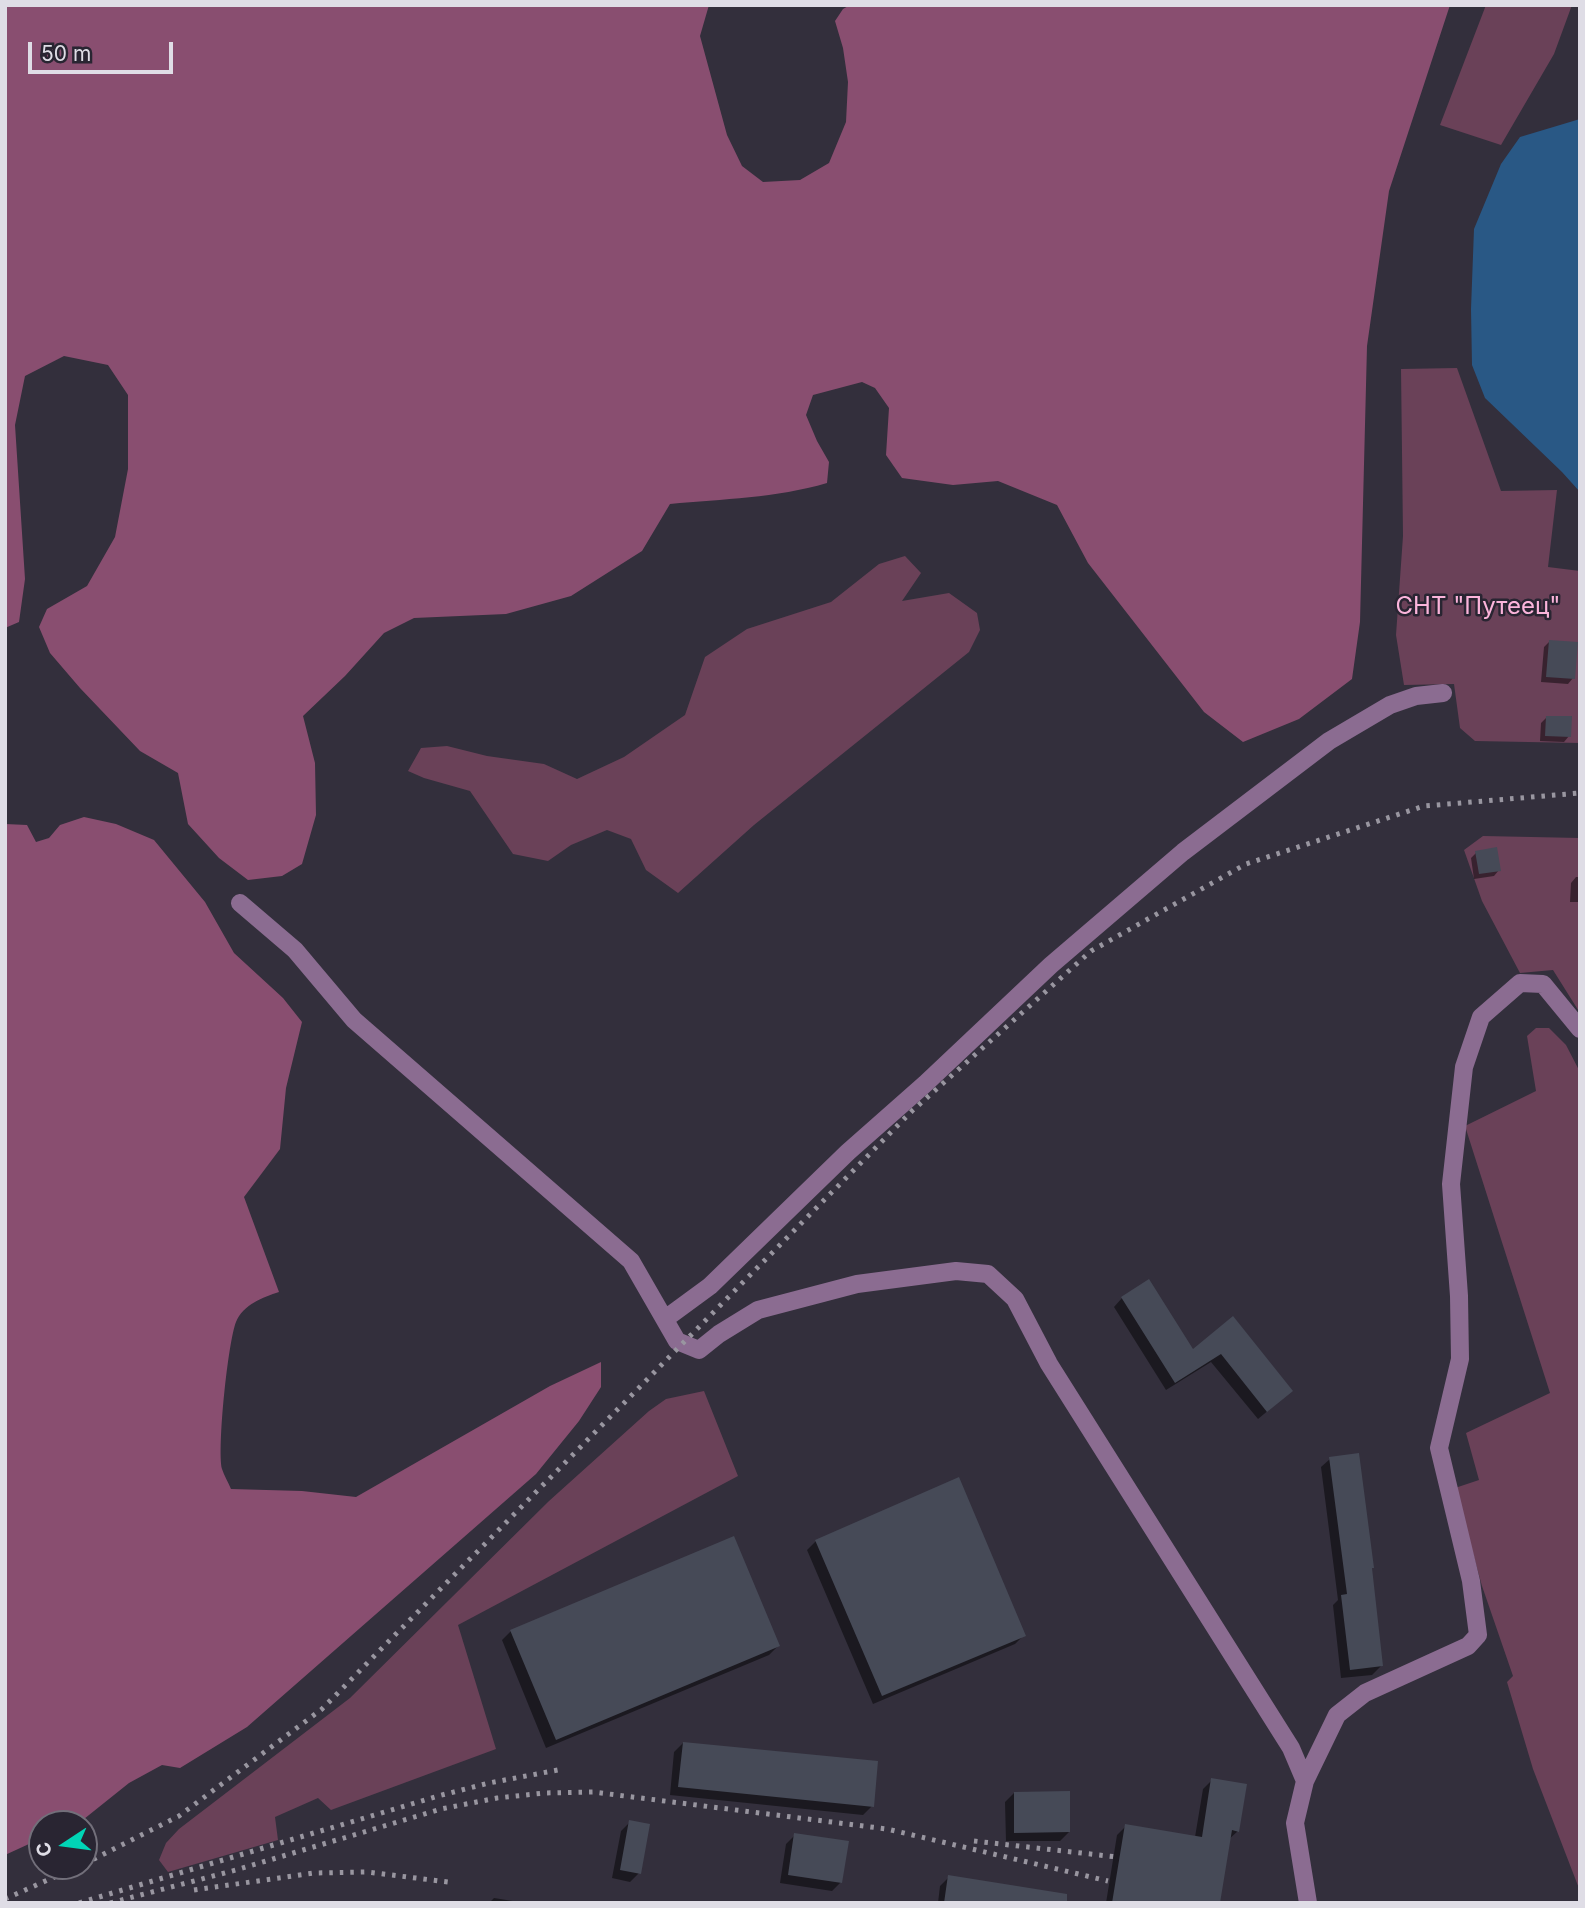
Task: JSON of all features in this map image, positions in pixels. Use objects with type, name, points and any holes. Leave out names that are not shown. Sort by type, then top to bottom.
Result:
[{"type":"street","points":[[665,1319],[710,1286],[848,1152],[925,1084],[1051,965],[1182,852],[1329,741],[1390,705],[1416,696],[1443,692]]},
{"type":"street","points":[[240,903],[295,950],[354,1020],[631,1261],[677,1341],[699,1350],[758,1310],[857,1284],[956,1271],[988,1274],[1015,1299],[1049,1364],[1291,1748],[1305,1781]]},
{"type":"street","points":[[1308,1903],[1295,1823],[1305,1781],[1337,1715],[1365,1693],[1468,1646],[1478,1635],[1471,1581],[1440,1448],[1460,1359],[1459,1296],[1451,1184],[1464,1067],[1481,1017],[1520,983],[1542,984],[1580,1029]]},
{"type":"green space","points":[[1486,5],[1572,5],[1554,54],[1501,145],[1440,125]]},
{"type":"green space","name":"СНТ \"Путеец\"","points":[[1457,368],[1501,491],[1557,490],[1548,567],[1580,571],[1580,743],[1475,741],[1460,728],[1454,684],[1404,685],[1396,635],[1403,536],[1401,369]]},
{"type":"green space","points":[[905,556],[921,573],[902,601],[949,593],[977,613],[980,630],[969,652],[754,825],[678,893],[646,870],[631,839],[607,830],[571,845],[548,861],[513,854],[470,791],[408,771],[421,748],[447,746],[487,756],[544,764],[577,779],[624,757],[685,715],[705,657],[747,629],[831,602],[879,564]]},
{"type":"green space","points":[[1483,836],[1580,838],[1580,1013],[1553,970],[1520,973],[1482,901],[1464,850]]},
{"type":"green space","points":[[1536,1028],[1549,1028],[1566,1045],[1580,1072],[1580,1891],[1533,1769],[1507,1682],[1513,1676],[1482,1586],[1455,1488],[1479,1480],[1466,1433],[1550,1393],[1465,1126],[1536,1091],[1527,1036]]},
{"type":"green space","points":[[704,1391],[738,1476],[458,1625],[496,1749],[331,1810],[318,1798],[275,1817],[278,1840],[168,1872],[159,1860],[166,1843],[179,1829],[350,1698],[549,1501],[649,1411],[666,1399]]},
{"type":"shaded area","points":[[5,5],[709,5],[700,36],[727,135],[742,166],[763,182],[800,180],[829,163],[846,122],[848,82],[843,48],[835,21],[843,9],[850,5],[1450,5],[1389,191],[1367,346],[1360,622],[1352,679],[1299,719],[1243,742],[1204,712],[1088,563],[1057,505],[998,481],[953,485],[902,478],[886,455],[889,408],[875,388],[862,382],[813,395],[806,415],[829,462],[827,483],[769,495],[670,504],[642,551],[571,596],[506,614],[414,618],[384,633],[345,676],[303,716],[315,763],[316,815],[302,864],[282,876],[248,880],[219,858],[188,824],[178,773],[140,751],[80,688],[50,653],[39,627],[47,609],[87,586],[115,537],[128,469],[128,395],[108,365],[64,356],[25,376],[15,425],[25,579],[19,622],[5,628]]},
{"type":"shaded area","points":[[84,817],[116,824],[154,840],[205,902],[234,953],[283,998],[302,1022],[286,1088],[280,1149],[244,1197],[279,1292],[248,1306],[239,1316],[233,1333],[221,1440],[222,1469],[231,1489],[302,1491],[356,1497],[550,1386],[601,1362],[601,1387],[579,1421],[536,1474],[247,1727],[180,1768],[162,1765],[129,1783],[95,1810],[28,1810],[28,1844],[5,1855],[5,824],[27,825],[36,842],[49,838],[60,825]]},
{"type":"water","points":[[1580,119],[1580,492],[1485,398],[1472,365],[1471,309],[1474,229],[1501,164],[1520,137]]},
{"type":"building","points":[[1549,640],[1578,642],[1575,679],[1546,677]]},
{"type":"building","points":[[1546,716],[1572,716],[1571,737],[1545,736]]},
{"type":"building","points":[[1497,847],[1501,871],[1479,874],[1475,851]]},
{"type":"building","points":[[1149,1279],[1193,1349],[1233,1316],[1293,1391],[1267,1412],[1221,1354],[1175,1383],[1121,1297]]},
{"type":"building","points":[[1359,1453],[1383,1666],[1350,1670],[1341,1595],[1347,1594],[1329,1457]]},
{"type":"building","points":[[959,1477],[1026,1636],[882,1696],[815,1540]]},
{"type":"building","points":[[734,1536],[780,1646],[556,1740],[510,1630]]},
{"type":"building","points":[[683,1742],[878,1761],[874,1807],[678,1787]]},
{"type":"building","points":[[1211,1778],[1247,1784],[1239,1832],[1232,1830],[1220,1903],[1112,1903],[1125,1824],[1202,1837]]},
{"type":"building","points":[[1070,1791],[1070,1832],[1014,1833],[1014,1792]]},
{"type":"building","points":[[629,1820],[650,1824],[641,1874],[620,1870]]},
{"type":"building","points":[[794,1833],[849,1841],[842,1883],[788,1875]]},
{"type":"building","points":[[948,1875],[1067,1894],[1067,1903],[944,1903]]},
{"type":"railway","points":[[98,1857],[179,1816],[322,1709],[912,1111],[1091,951],[1246,864],[1424,806],[1580,793]]},
{"type":"railway","points":[[79,1903],[438,1796],[563,1769]]},
{"type":"railway","points":[[110,1903],[236,1870],[441,1809],[497,1798],[544,1793],[593,1792],[887,1829],[1108,1881]]},
{"type":"railway","points":[[974,1841],[1117,1857]]},
{"type":"railway","points":[[194,1890],[314,1873],[367,1872],[448,1882]]},
{"type":"railway","points":[[5,1899],[48,1880]]}]
